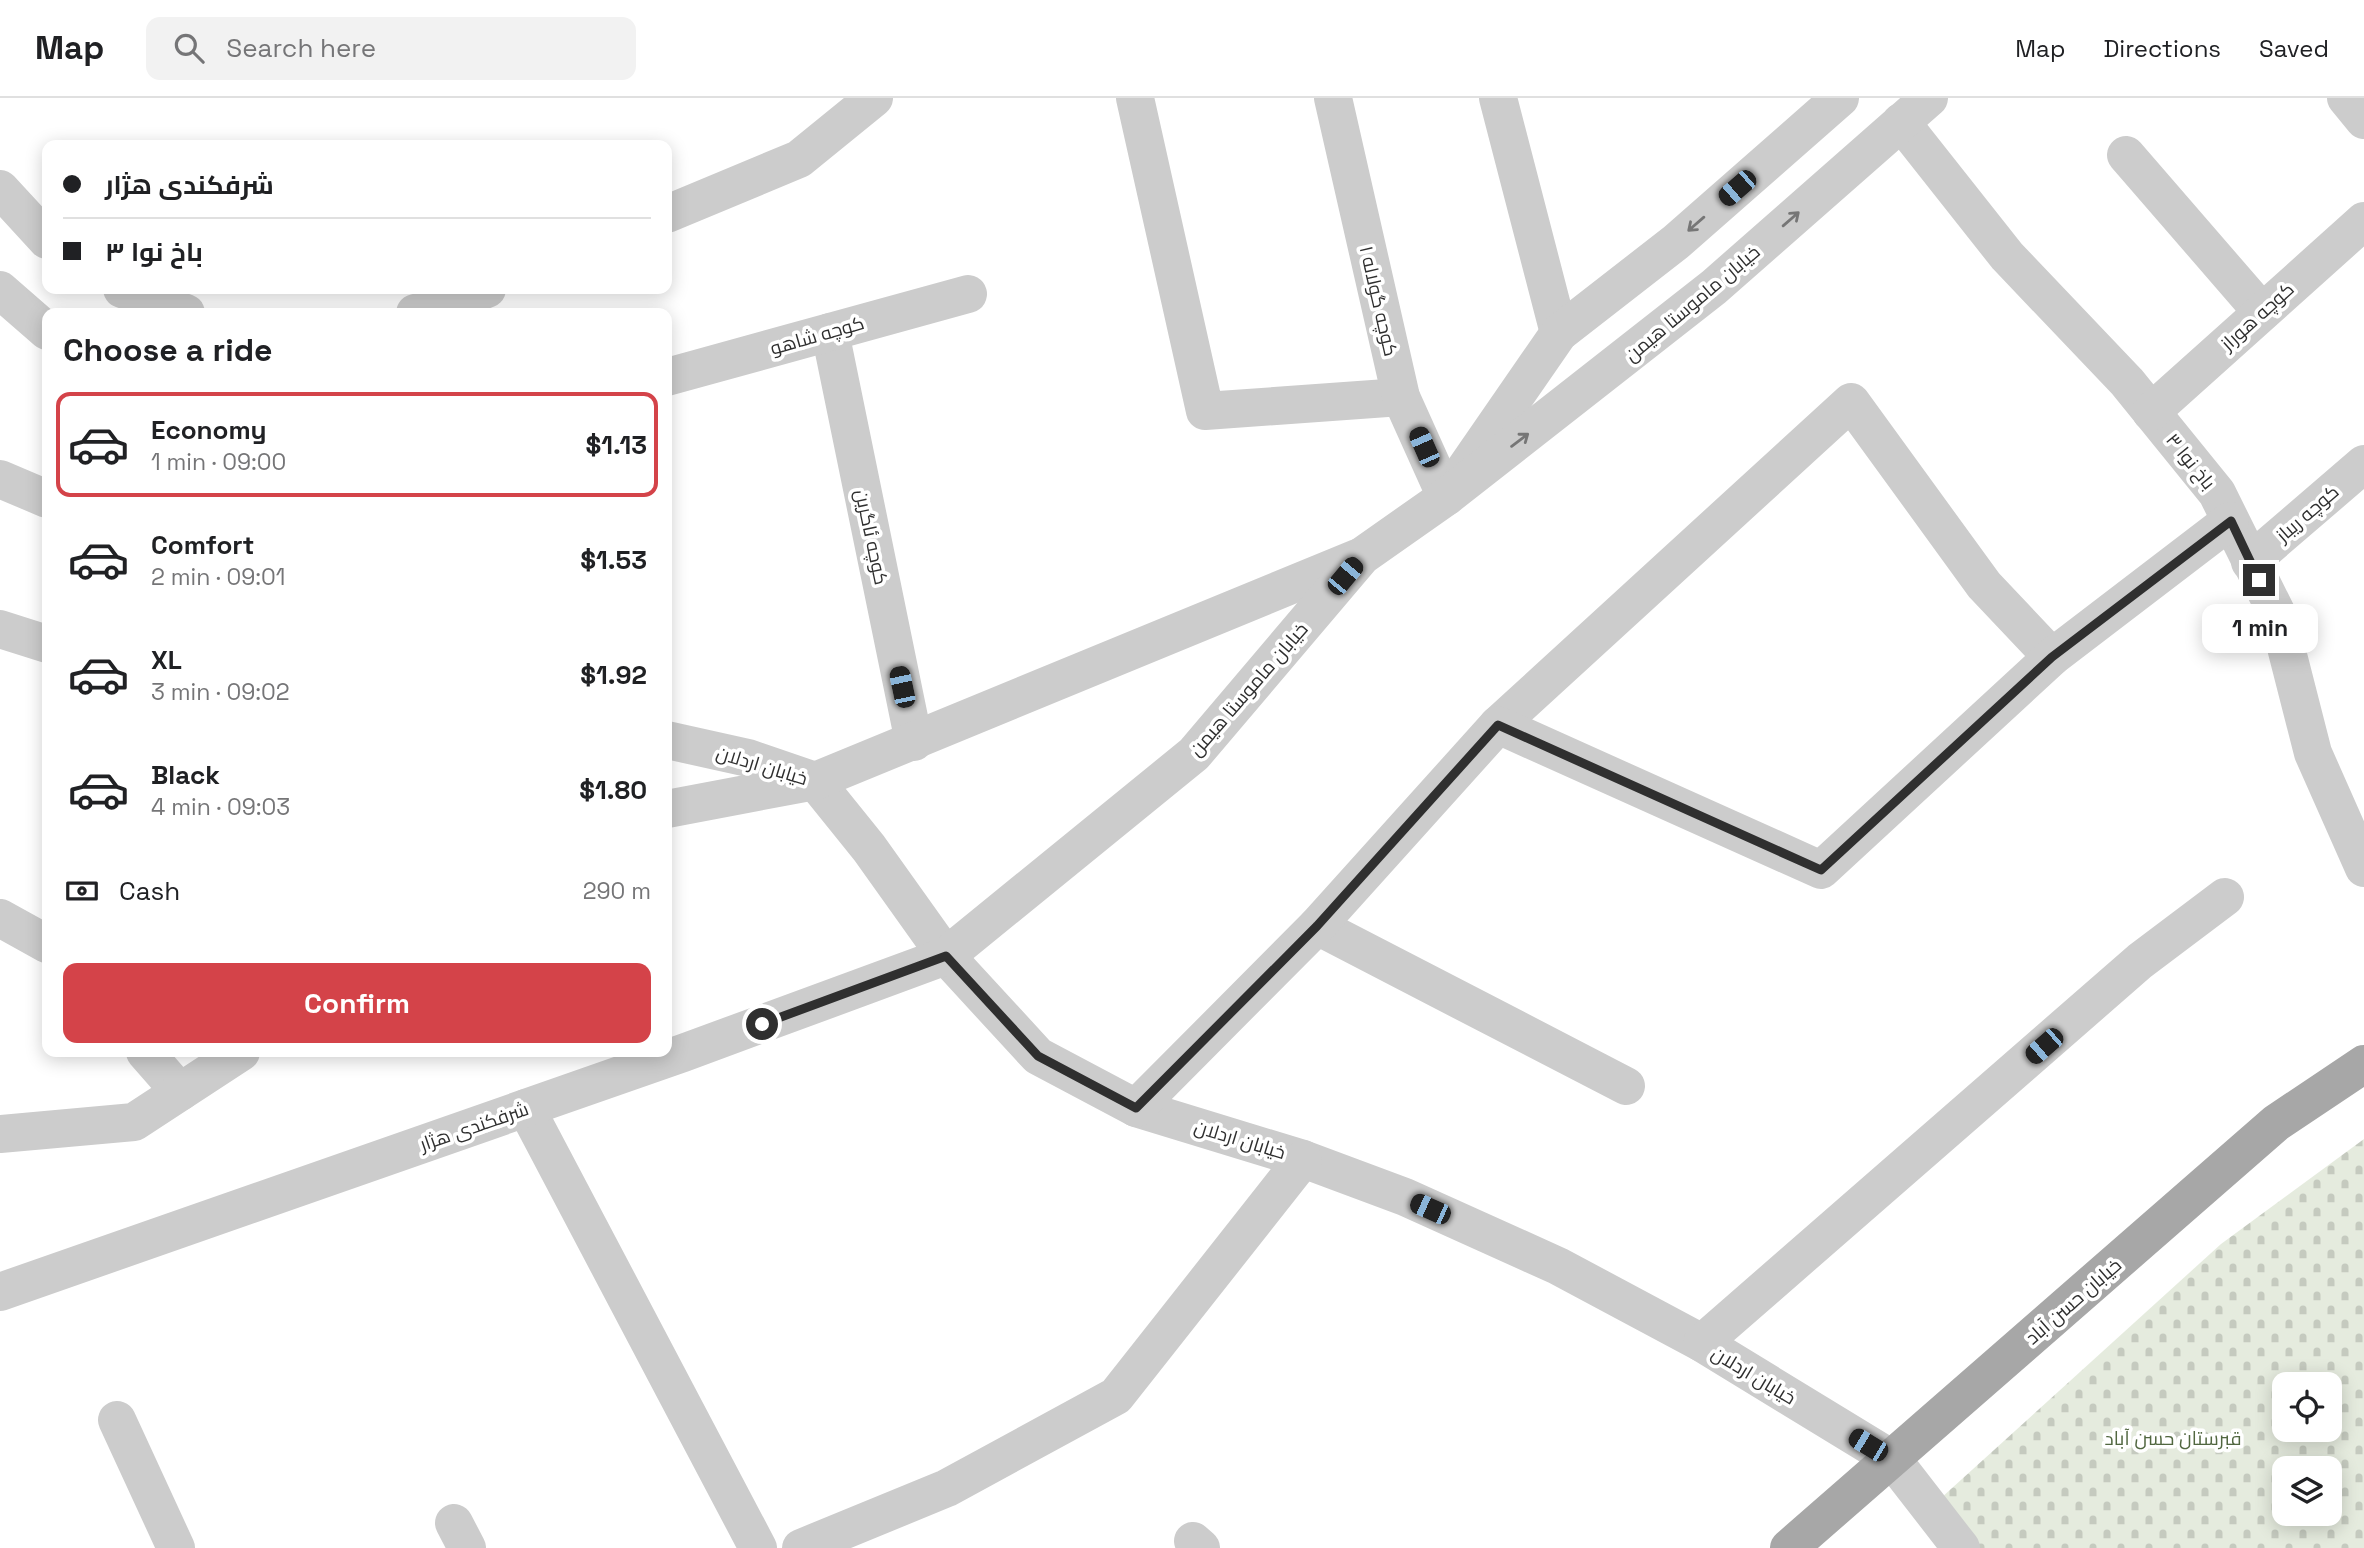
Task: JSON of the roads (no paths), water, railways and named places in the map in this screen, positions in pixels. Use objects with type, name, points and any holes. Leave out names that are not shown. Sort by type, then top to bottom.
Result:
[{"type":"main road","name":"خیابان حسن آباد","points":[[1789,1548],[2276,1123],[2364,1064]]},
{"type":"street","points":[[672,212],[799,159],[874,98]]},
{"type":"street","points":[[1135,98],[1205,411],[1401,397]]},
{"type":"street","name":"کوچه گولاله ۱","points":[[1333,98],[1401,397],[1446,497]]},
{"type":"street","points":[[1498,98],[1559,334]]},
{"type":"street","name":"خیابان ماموستا هیمن","points":[[1446,497],[1559,334],[1676,242],[1840,98]]},
{"type":"street","points":[[2346,98],[2364,120]]},
{"type":"street","name":"خیابان ماموستا هیمن","points":[[946,956],[1194,754],[1362,556],[1446,497],[1714,287],[1915,110]]},
{"type":"street","name":"باخ نوا ۳","points":[[1915,110],[2007,257],[2127,382],[2217,493],[2278,616],[2313,753],[2364,868]]},
{"type":"street","points":[[2126,155],[2262,312]]},
{"type":"street","points":[[0,189],[42,235]]},
{"type":"street","name":"کوچه هوراز","points":[[2151,412],[2364,221]]},
{"type":"street","points":[[0,290],[42,327]]},
{"type":"street","name":"کوچه شاهو","points":[[672,376],[968,293]]},
{"type":"street","points":[[135,294],[173,308]]},
{"type":"street","points":[[443,308],[475,294]]},
{"type":"street","name":"کوچه ئاگرین","points":[[830,332],[914,741]]},
{"type":"street","points":[[1136,1108],[1317,926],[1498,725],[1851,402],[1984,585],[2052,657]]},
{"type":"street","name":"کوچه ریباز","points":[[2250,562],[2364,464]]},
{"type":"street","points":[[0,480],[42,497]]},
{"type":"street","points":[[1498,725],[1821,870],[2052,657],[2231,521]]},
{"type":"street","points":[[672,809],[815,781],[1362,556]]},
{"type":"street","points":[[0,629],[42,642]]},
{"type":"street","name":"خیابان اردلان","points":[[672,741],[748,758],[815,781],[869,848],[946,956],[1038,1056],[1136,1108],[1303,1159],[1405,1197],[1558,1266],[1702,1343],[1892,1459]]},
{"type":"street","points":[[1702,1343],[2140,961],[2225,897]]},
{"type":"street","points":[[0,918],[42,941]]},
{"type":"street","points":[[1317,926],[1626,1086]]},
{"type":"street","name":"شرفکندی هژار","points":[[672,1055],[946,956]]},
{"type":"street","points":[[149,1057],[180,1092]]},
{"type":"street","points":[[0,1135],[134,1122],[233,1057]]},
{"type":"street","name":"شرفکندی هژار","points":[[0,1292],[667,1057]]},
{"type":"street","points":[[526,1108],[758,1548]]},
{"type":"street","points":[[801,1548],[947,1488],[1116,1396],[1303,1159]]},
{"type":"street","points":[[117,1420],[176,1548]]},
{"type":"street","points":[[1892,1459],[1961,1548]]},
{"type":"park label","name":"قبرستان حسن آباد","points":[[2173,1438]]}]
